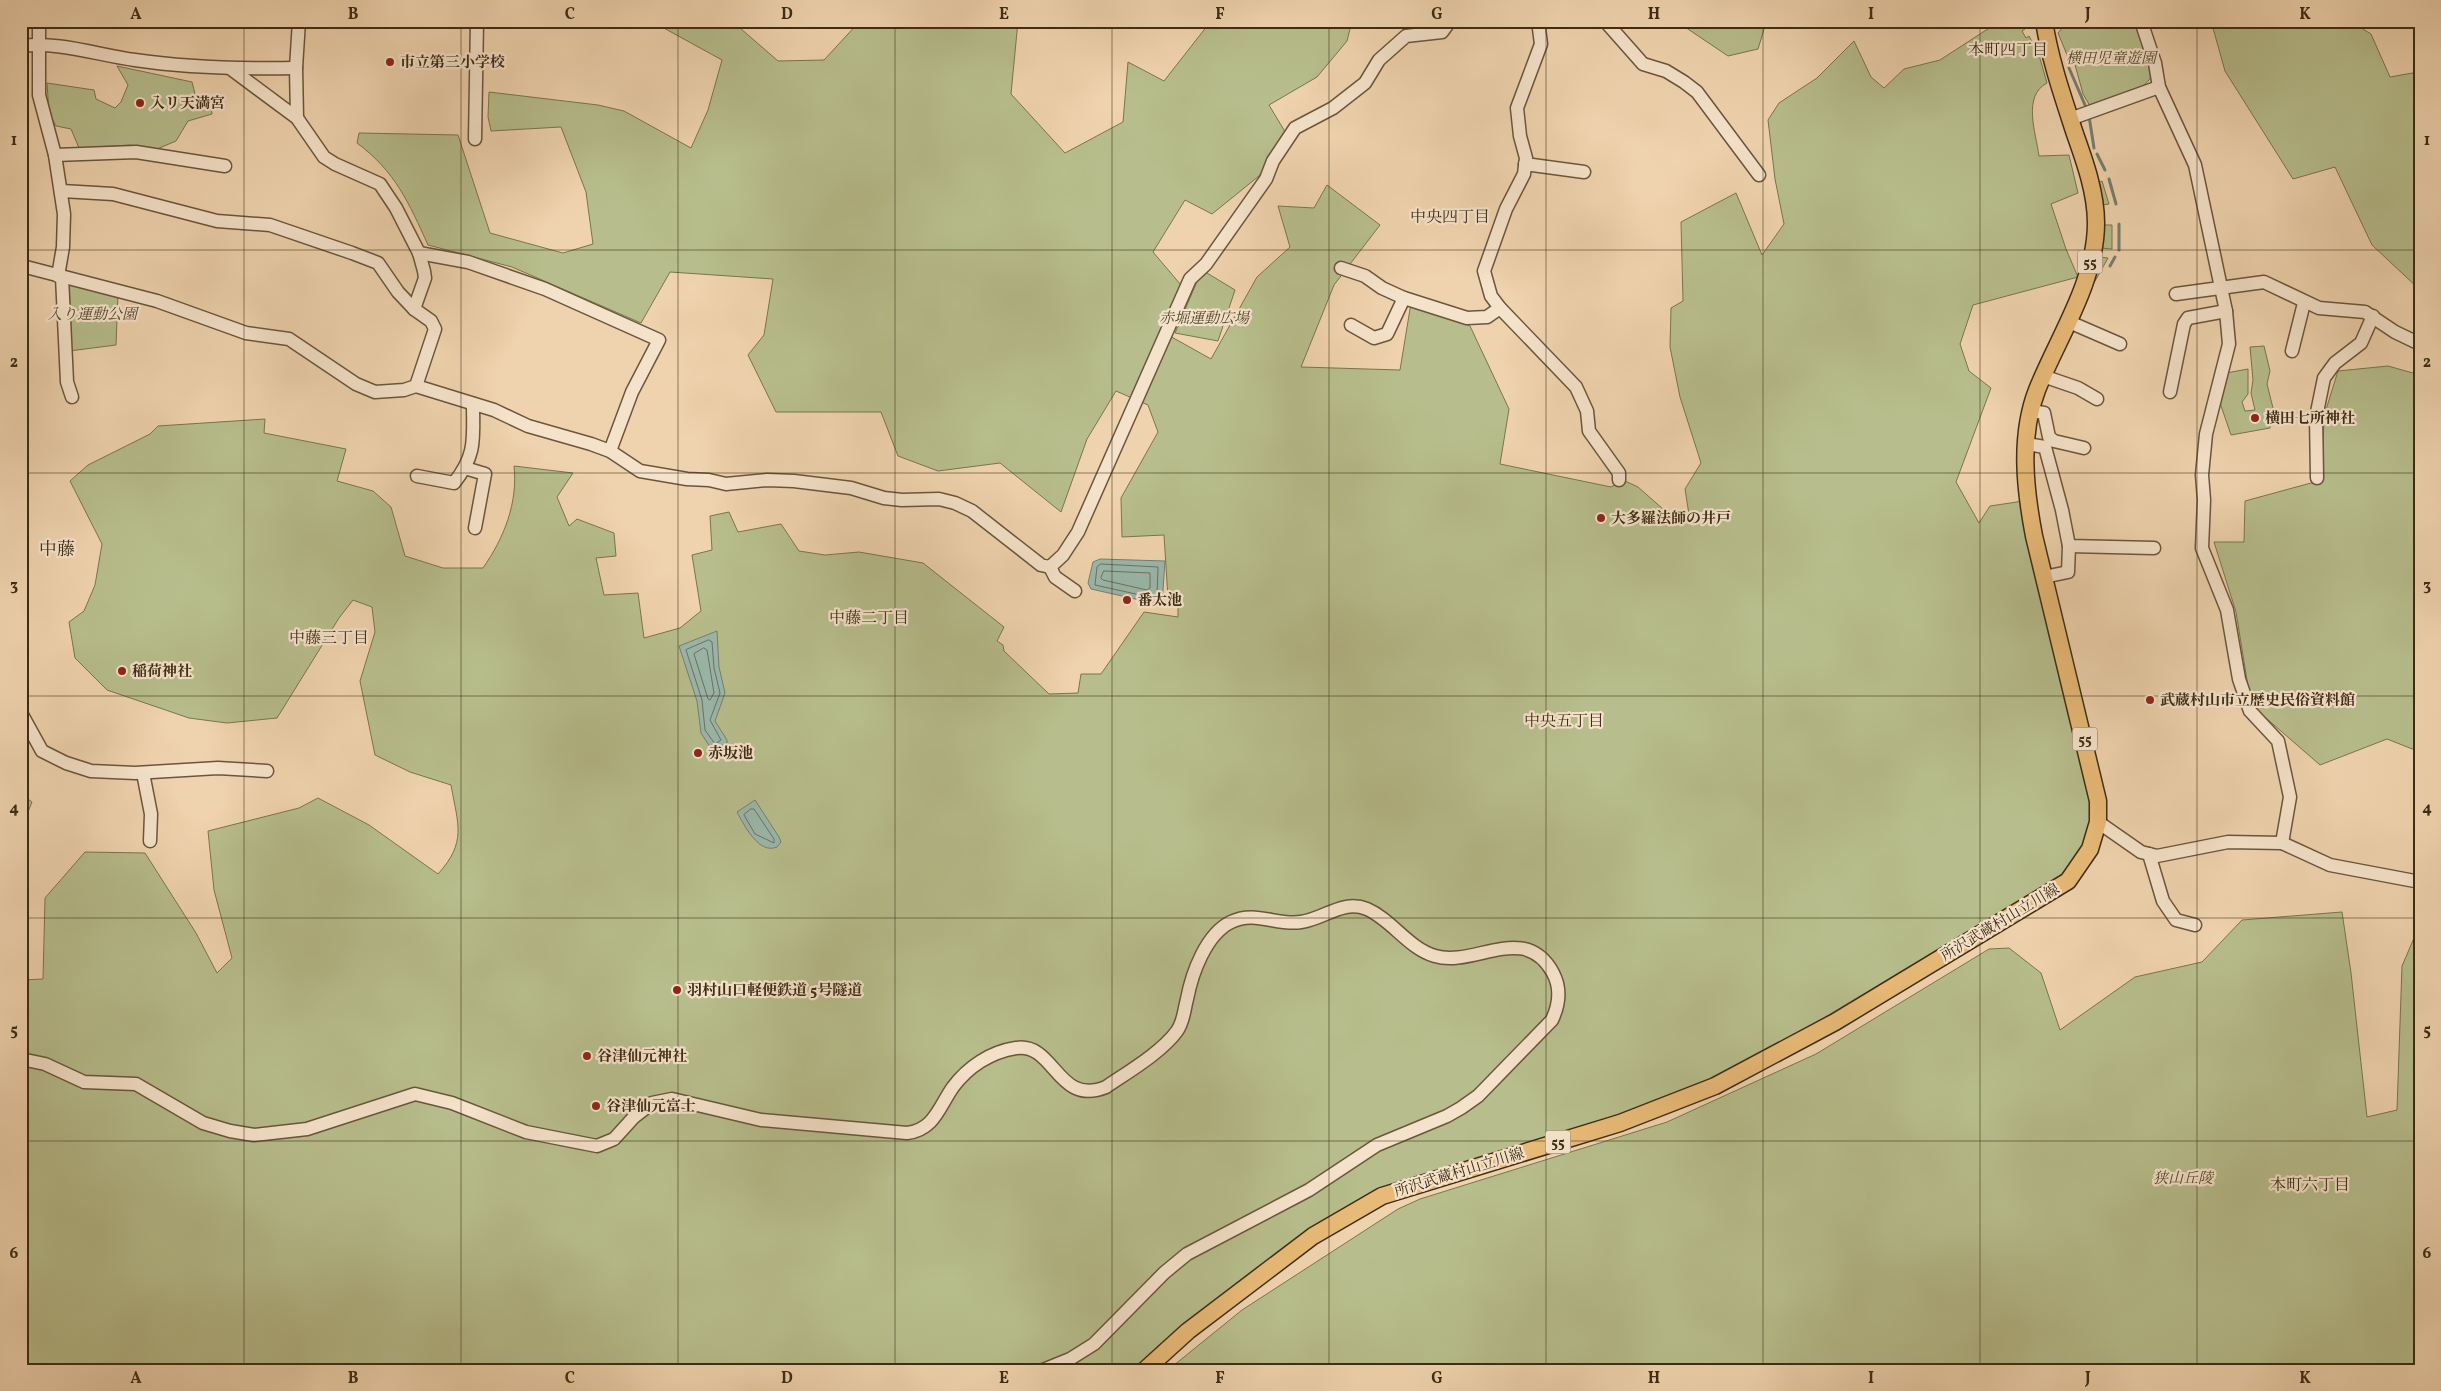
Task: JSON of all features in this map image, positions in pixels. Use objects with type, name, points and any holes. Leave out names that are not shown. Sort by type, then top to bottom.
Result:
[{"type":"main road","name":"所沢武蔵村山立川線","points":[[1145,1370],[1188,1331],[1313,1236],[1382,1196],[1620,1123],[1715,1086],[1835,1022],[2068,881],[2090,849],[2098,822],[2098,801],[2090,760],[2044,577],[2027,498],[2027,444],[2032,411],[2043,376],[2086,278],[2093,251],[2096,223],[2087,170],[2049,51],[2044,21]]},
{"type":"street","points":[[39,21],[39,95],[55,155],[62,191],[64,231],[60,276],[68,389]]},
{"type":"street","points":[[297,118],[296,68],[299,21]]},
{"type":"street","points":[[475,139],[477,21]]},
{"type":"street","points":[[1050,567],[1063,555],[1078,532],[1190,279],[1206,264],[1266,179],[1272,161],[1296,128],[1333,108],[1365,83],[1379,60],[1406,36],[1442,32],[1450,21]]},
{"type":"street","points":[[1538,21],[1541,44],[1517,108],[1520,136],[1526,158],[1524,174],[1506,209],[1484,271],[1491,296],[1500,308],[1576,387],[1587,411],[1589,431],[1619,473],[1619,480]]},
{"type":"street","points":[[1605,21],[1643,64],[1666,71],[1697,92],[1759,175]]},
{"type":"street","points":[[2141,21],[2159,87],[2176,130],[2192,157],[2226,311],[2228,344],[2207,427],[2202,474],[2204,500],[2202,548],[2227,610],[2239,679],[2250,711],[2278,741],[2290,797],[2282,843]]},
{"type":"street","points":[[21,46],[38,43],[137,61],[230,69],[296,68]]},
{"type":"street","points":[[230,69],[297,118],[324,156],[335,164],[380,184],[396,208],[420,253],[425,278],[414,309]]},
{"type":"street","points":[[2070,119],[2159,87]]},
{"type":"street","points":[[55,155],[136,152],[224,166]]},
{"type":"street","points":[[1525,164],[1584,172]]},
{"type":"street","points":[[62,191],[113,194],[217,221],[270,225],[378,263],[414,309],[431,321],[435,329],[416,386]]},
{"type":"street","points":[[420,253],[468,262],[537,286],[660,340],[632,392],[610,451]]},
{"type":"street","points":[[21,268],[26,266],[158,301],[246,333],[289,339],[356,384],[375,392],[404,390],[416,386],[494,410],[528,426],[610,451],[640,471],[726,484],[779,480],[851,488],[884,498],[939,500],[955,503],[972,512],[1041,565],[1050,567]]},
{"type":"street","points":[[1341,268],[1365,276],[1382,288],[1404,298],[1468,318],[1487,317],[1500,308]]},
{"type":"street","points":[[2176,294],[2264,282],[2304,303],[2329,310],[2365,312],[2394,332],[2420,344]]},
{"type":"street","points":[[1351,325],[1374,338],[1387,334],[1404,298]]},
{"type":"street","points":[[2292,351],[2304,303]]},
{"type":"street","points":[[2170,392],[2184,324],[2188,318],[2226,311]]},
{"type":"street","points":[[2317,478],[2316,417],[2324,378],[2335,363],[2361,343],[2373,316]]},
{"type":"street","points":[[2067,322],[2120,344]]},
{"type":"street","points":[[2043,376],[2078,388],[2097,400]]},
{"type":"street","points":[[417,476],[454,483],[465,468],[473,448],[473,404]]},
{"type":"street","points":[[2032,411],[2044,413],[2049,437],[2054,441],[2084,448]]},
{"type":"street","points":[[2027,444],[2045,448],[2062,510],[2069,546],[2068,572],[2044,577]]},
{"type":"street","points":[[465,468],[485,474],[475,528]]},
{"type":"street","points":[[2069,546],[2154,548]]},
{"type":"street","points":[[1050,567],[1055,577],[1075,591]]},
{"type":"street","points":[[21,713],[42,751],[66,763],[91,771],[143,773],[218,768],[268,771]]},
{"type":"street","points":[[143,773],[152,814],[150,841]]},
{"type":"street","points":[[2098,822],[2141,852],[2157,856],[2228,842],[2282,843],[2330,865],[2420,882]]},
{"type":"street","points":[[2149,854],[2163,901],[2176,920],[2195,925]]},
{"type":"street","points":[[21,1059],[45,1064],[84,1082],[136,1084],[203,1123],[230,1131],[254,1135],[307,1129],[415,1094],[452,1103],[526,1132],[597,1146],[614,1139],[640,1111],[652,1103],[672,1099],[761,1120],[907,1133],[921,1130],[931,1123],[952,1088],[971,1067],[991,1056],[1014,1048],[1026,1048],[1041,1056],[1077,1090],[1096,1091],[1106,1087],[1171,1039],[1181,1024],[1190,986],[1210,943],[1225,925],[1243,917],[1254,916],[1292,923],[1313,919],[1335,909],[1357,907],[1379,916],[1419,948],[1433,956],[1452,958],[1503,948],[1517,948],[1528,950],[1548,965],[1558,989],[1558,1005],[1552,1020],[1478,1096],[1447,1116],[1389,1139],[1364,1152],[1309,1190],[1192,1251],[1164,1273],[1094,1344],[1070,1359],[1043,1370]]},
{"type":"green space","points":[[651,21],[739,21],[740,28],[778,61],[824,60],[860,21],[1018,21],[1011,94],[1065,153],[1123,122],[1128,62],[1164,81],[1211,21],[1352,21],[1347,41],[1317,77],[1269,105],[1287,135],[1259,176],[1212,214],[1185,200],[1153,252],[1181,285],[1168,335],[1211,359],[1257,277],[1290,247],[1278,206],[1314,208],[1327,185],[1380,225],[1334,285],[1301,367],[1400,370],[1411,303],[1470,326],[1509,409],[1500,464],[1611,487],[1623,480],[1638,487],[1680,524],[1690,521],[1685,489],[1701,463],[1680,397],[1670,347],[1671,308],[1683,301],[1681,222],[1736,193],[1762,255],[1784,224],[1775,179],[1768,120],[1779,103],[1817,78],[1854,41],[1871,77],[1884,88],[1904,69],[1940,60],[2000,21],[2024,21],[2025,29],[2022,31],[2026,38],[2029,36],[2039,55],[2047,83],[2039,89],[2033,106],[2032,116],[2039,156],[2069,155],[2078,193],[2051,204],[2066,249],[2078,277],[1973,305],[1960,344],[1969,371],[1991,388],[1956,482],[1979,523],[1990,506],[2017,502],[2027,498],[2098,801],[2081,865],[1715,1086],[1382,1196],[1313,1236],[1145,1370],[21,1370],[21,980],[43,979],[45,898],[85,852],[145,853],[196,933],[217,973],[232,958],[214,890],[208,831],[299,808],[318,798],[369,825],[438,874],[453,852],[458,832],[451,785],[410,772],[375,755],[360,681],[375,632],[372,607],[353,600],[339,618],[277,718],[227,723],[189,718],[107,690],[75,658],[69,622],[84,611],[95,585],[102,544],[70,481],[88,465],[150,434],[158,426],[265,419],[264,433],[346,449],[337,481],[373,491],[391,507],[405,556],[443,568],[483,568],[491,557],[508,520],[514,493],[514,466],[573,473],[557,497],[569,526],[577,519],[614,533],[616,556],[596,558],[604,595],[638,593],[644,638],[680,628],[701,611],[692,555],[712,550],[710,516],[729,512],[738,532],[781,524],[799,551],[825,555],[859,552],[923,563],[1004,627],[997,641],[1003,645],[1004,651],[1049,694],[1078,693],[1081,674],[1101,674],[1144,612],[1178,617],[1178,599],[1168,598],[1164,535],[1122,537],[1121,498],[1158,432],[1148,405],[1116,391],[1087,439],[1061,512],[1000,463],[938,471],[898,456],[881,412],[776,412],[748,355],[764,335],[773,279],[670,272],[641,323],[512,267],[428,245],[400,189],[381,165],[357,143],[359,133],[458,135],[490,233],[563,253],[593,244],[586,192],[561,127],[491,131],[488,117],[489,92],[598,105],[624,111],[691,148],[708,110],[722,60]]},
{"type":"green space","points":[[1034,21],[1074,21],[1070,28]]},
{"type":"green space","points":[[1676,21],[1762,21],[1765,26],[1758,49],[1728,56]]},
{"type":"green space","name":"横田児童遊園","points":[[2068,21],[2137,21],[2150,59],[2152,71],[2150,78],[2137,90],[2090,106],[2083,94],[2074,61],[2070,62],[2058,33]]},
{"type":"green space","points":[[2217,21],[2350,21],[2371,34],[2390,77],[2418,72],[2420,66],[2420,290],[2372,245],[2335,167],[2293,179],[2225,71],[2213,28]]},
{"type":"green space","points":[[117,66],[192,82],[196,98],[211,106],[212,114],[188,121],[176,141],[157,149],[130,145],[79,148],[71,129],[56,126],[49,113],[47,83],[94,90],[96,99],[115,108],[121,102],[128,85]]},
{"type":"green space","points":[[2102,181],[2109,204],[2102,205],[2098,183]]},
{"type":"green space","points":[[2102,225],[2112,225],[2112,249],[2101,248]]},
{"type":"green space","points":[[2099,257],[2108,258],[2090,290]]},
{"type":"green space","name":"赤堀運動広場","points":[[1202,270],[1235,290],[1218,341],[1175,333]]},
{"type":"green space","name":"入り運動公園","points":[[69,282],[118,294],[116,345],[69,351],[65,284]]},
{"type":"green space","points":[[2264,346],[2270,371],[2267,384],[2273,408],[2270,428],[2231,435],[2219,400],[2226,373],[2248,369],[2248,394],[2242,402],[2245,411],[2255,410],[2251,393],[2253,380],[2250,347]]},
{"type":"green space","points":[[2388,366],[2420,375],[2420,752],[2387,739],[2320,765],[2251,705],[2236,612],[2214,542],[2244,542],[2245,501],[2322,480],[2324,416],[2338,371]]},
{"type":"green space","points":[[21,794],[32,802],[21,829]]},
{"type":"green space","name":"狭山丘陵","points":[[2342,912],[2351,973],[2367,1117],[2397,1110],[2402,966],[2420,924],[2420,1370],[1168,1370],[1242,1310],[1398,1209],[1420,1199],[1667,1122],[1816,1054],[1989,949],[2009,948],[2041,973],[2060,1030],[2135,977],[2202,962],[2242,920]]},
{"type":"water","name":"番太池","points":[[1100,559],[1165,561],[1162,605],[1091,589],[1088,583],[1093,562]]},
{"type":"water","name":"赤坂池","points":[[717,631],[719,667],[725,693],[715,721],[727,743],[712,750],[701,733],[697,701],[679,646]]},
{"type":"water","name":"赤坂池","points":[[755,800],[779,837],[781,842],[777,847],[764,847],[758,843],[748,831],[737,812]]},
{"type":"waterway","points":[[2069,68],[2085,105]]},
{"type":"waterway","points":[[2089,116],[2094,148]]},
{"type":"waterway","points":[[2097,154],[2105,170]]},
{"type":"waterway","points":[[2109,179],[2116,204]]},
{"type":"waterway","points":[[2119,224],[2119,250]]},
{"type":"waterway","points":[[2110,266],[2115,257]]},
{"type":"place","name":"市立第三小学校","points":[[390,62]]},
{"type":"place","name":"入リ天満宮","points":[[140,103]]},
{"type":"place","name":"横田七所神社","points":[[2255,418]]},
{"type":"place","name":"大多羅法師の井戸","points":[[1601,518]]},
{"type":"place","name":"番太池","points":[[1127,600]]},
{"type":"place","name":"稲荷神社","points":[[122,671]]},
{"type":"place","name":"武蔵村山市立歴史民俗資料館","points":[[2150,700]]},
{"type":"place","name":"赤坂池","points":[[698,753]]},
{"type":"place","name":"羽村山口軽便鉄道 5号隧道","points":[[677,990]]},
{"type":"place","name":"谷津仙元神社","points":[[587,1056]]},
{"type":"place","name":"谷津仙元富士","points":[[596,1106]]},
{"type":"district","name":"本町四丁目","points":[[2008,49]]},
{"type":"district","name":"中央四丁目","points":[[1450,216]]},
{"type":"district","name":"中藤","points":[[57,549]]},
{"type":"district","name":"中藤二丁目","points":[[869,617]]},
{"type":"district","name":"中藤三丁目","points":[[329,637]]},
{"type":"district","name":"中央五丁目","points":[[1564,720]]},
{"type":"district","name":"本町六丁目","points":[[2310,1184]]}]
